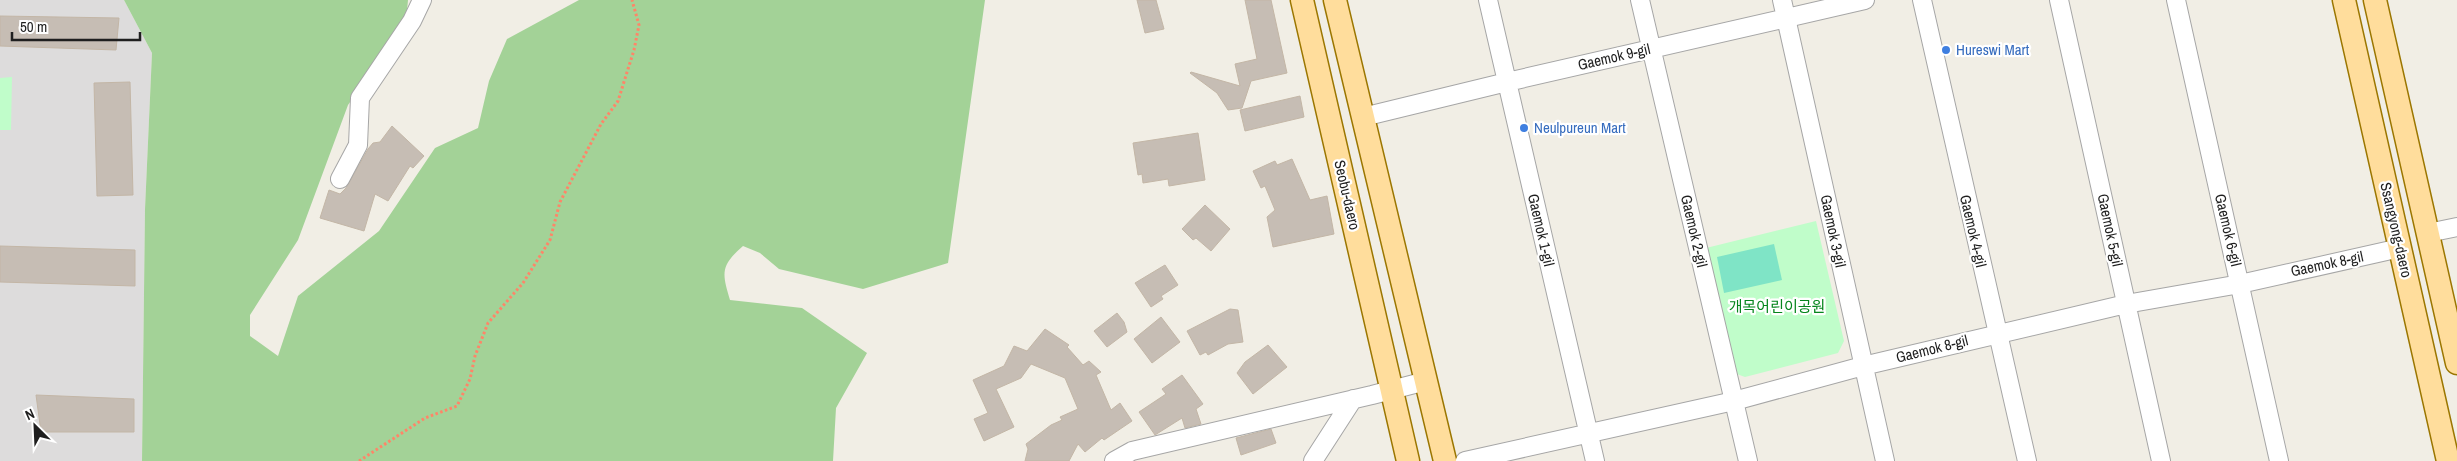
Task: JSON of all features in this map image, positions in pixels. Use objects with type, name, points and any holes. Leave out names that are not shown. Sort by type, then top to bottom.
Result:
[{"type":"main road","name":"Seobu-daero","points":[[1302,0],[1408,461]]},
{"type":"main road","points":[[1336,0],[1444,461]]},
{"type":"main road","name":"Ssangyong-daero","points":[[2344,0],[2448,461]]},
{"type":"main road","name":"Ssangyong-daero","points":[[2375,0],[2457,363]]},
{"type":"street","points":[[340,179],[358,145],[360,98],[412,21],[422,0]]},
{"type":"street","name":"Gaemok 1-gil","points":[[1488,0],[1595,461]]},
{"type":"street","name":"Gaemok 2-gil","points":[[1640,0],[1748,461]]},
{"type":"street","name":"Gaemok 3-gil","points":[[1782,0],[1885,461]]},
{"type":"street","name":"Gaemok 9-gil","points":[[1363,117],[1865,0]]},
{"type":"street","name":"Gaemok 4-gil","points":[[1922,0],[2027,461]]},
{"type":"street","name":"Gaemok 5-gil","points":[[2059,0],[2161,461]]},
{"type":"street","name":"Gaemok 6-gil","points":[[2176,0],[2279,461]]},
{"type":"street","points":[[2428,234],[2457,227]]},
{"type":"street","name":"Gaemok 8-gil","points":[[1465,461],[1734,400],[1863,366],[2126,304],[2240,284],[2400,248]]},
{"type":"street","points":[[1114,461],[1132,451],[1426,381]]},
{"type":"street","points":[[1313,461],[1353,399]]},
{"type":"path","points":[[359,461],[425,418],[457,406],[470,379],[475,356],[488,323],[523,283],[550,240],[560,202],[602,124],[618,101],[634,50],[639,25],[632,0]]},
{"type":"shaded area","points":[[0,0],[124,0],[152,53],[145,209],[142,461],[0,461]]},
{"type":"green space","points":[[124,0],[408,0],[406,21],[348,105],[298,240],[250,315],[250,336],[278,356],[298,296],[379,231],[435,148],[478,128],[489,81],[507,39],[579,0],[985,0],[948,263],[863,289],[779,269],[760,253],[743,246],[730,259],[725,270],[725,283],[730,300],[802,308],[867,353],[836,408],[833,461],[142,461],[145,209],[152,53]]},
{"type":"green space","points":[[12,77],[11,130],[0,130],[0,78]]},
{"type":"green space","name":"개목어린이공원","points":[[1816,221],[1844,341],[1838,353],[1745,377],[1734,373],[1706,248]]},
{"type":"green space","points":[[1774,244],[1782,280],[1724,293],[1717,257]]},
{"type":"building","points":[[1137,0],[1156,0],[1164,29],[1145,33]]},
{"type":"building","points":[[1245,0],[1271,0],[1287,73],[1251,81],[1242,108],[1228,110],[1217,93],[1190,73],[1240,86],[1235,64],[1257,59]]},
{"type":"building","points":[[0,16],[119,18],[116,50],[0,46]]},
{"type":"building","points":[[130,82],[133,195],[97,196],[94,83]]},
{"type":"building","points":[[1300,96],[1304,117],[1245,131],[1240,110]]},
{"type":"building","points":[[392,126],[424,156],[413,168],[410,166],[388,201],[375,194],[364,231],[320,218],[329,190],[340,194],[346,188],[368,149],[373,143],[380,142]]},
{"type":"building","points":[[1198,133],[1205,180],[1169,186],[1168,179],[1143,183],[1142,174],[1138,175],[1133,143]]},
{"type":"building","points":[[1292,159],[1310,200],[1327,196],[1334,234],[1273,247],[1267,217],[1275,210],[1265,186],[1261,188],[1253,171],[1275,161],[1277,165]]},
{"type":"building","points":[[1205,205],[1230,229],[1211,251],[1196,238],[1193,240],[1182,229]]},
{"type":"building","points":[[0,246],[135,250],[135,286],[0,282]]},
{"type":"building","points":[[1165,265],[1178,285],[1161,296],[1163,299],[1151,307],[1135,283]]},
{"type":"building","points":[[1230,309],[1238,310],[1243,342],[1228,344],[1208,355],[1206,352],[1200,355],[1187,331]]},
{"type":"building","points":[[1117,313],[1124,322],[1127,332],[1107,347],[1094,331]]},
{"type":"building","points":[[1161,317],[1180,342],[1152,363],[1134,339]]},
{"type":"building","points":[[1045,329],[1069,345],[1067,347],[1083,365],[1089,361],[1101,372],[1096,375],[1111,410],[1120,403],[1132,421],[1104,440],[1102,438],[1085,452],[1078,444],[1069,461],[1025,461],[1028,449],[1026,444],[1051,425],[1062,420],[1060,417],[1078,409],[1065,378],[1031,364],[1021,378],[996,389],[1014,427],[984,441],[974,419],[988,413],[973,380],[1004,366],[1014,346],[1027,351]]},
{"type":"building","points":[[1268,345],[1287,367],[1253,394],[1237,373],[1245,362]]},
{"type":"building","points":[[1182,375],[1203,404],[1196,409],[1201,424],[1185,428],[1182,418],[1155,435],[1139,412],[1166,394],[1162,389]]},
{"type":"building","points":[[36,395],[134,399],[134,432],[41,432]]},
{"type":"building","points":[[1271,429],[1276,443],[1241,455],[1236,438]]},
{"type":"place","name":"Hureswi Mart","points":[[1946,50]]},
{"type":"place","name":"Neulpureun Mart","points":[[1524,128]]}]
